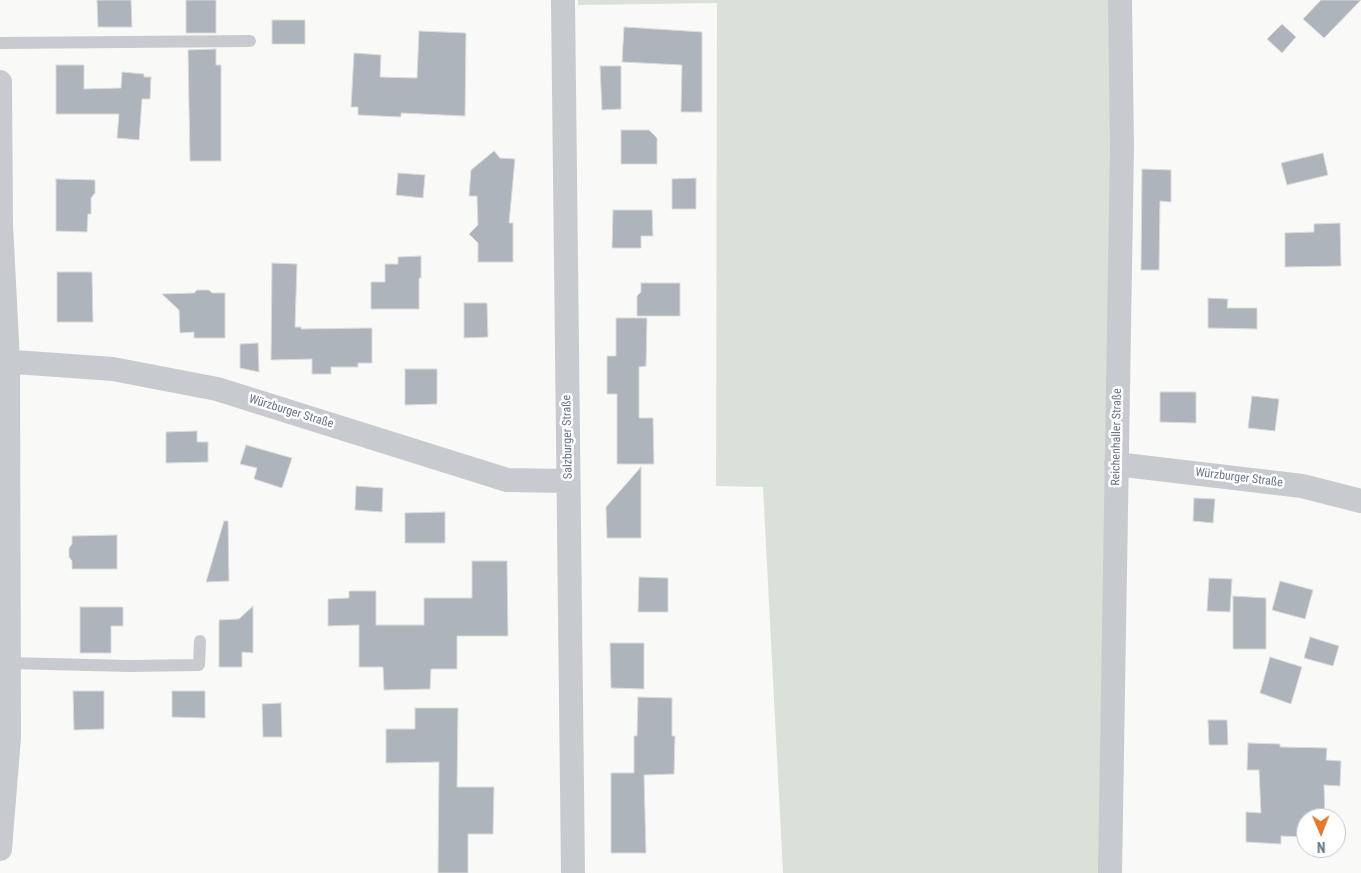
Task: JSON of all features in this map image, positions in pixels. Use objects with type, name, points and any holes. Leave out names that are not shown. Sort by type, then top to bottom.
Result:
[{"type":"street","name":"Salzburger Straße","points":[[563,0],[574,873]]},
{"type":"street","name":"Reichenhaller Straße","points":[[1110,873],[1122,147],[1120,0]]},
{"type":"street","points":[[0,82],[9,663],[0,849]]},
{"type":"street","name":"Würzburger Straße","points":[[4,361],[113,369],[217,390],[508,480],[568,481]]},
{"type":"street","name":"Würzburger Straße","points":[[1116,464],[1302,486],[1361,501]]},
{"type":"lane","points":[[0,43],[250,41]]},
{"type":"lane","points":[[9,663],[129,666],[199,665],[200,641]]},
{"type":"shaded area","points":[[578,0],[1120,0],[1114,873],[783,873],[763,487],[716,486],[717,3],[578,5]]},
{"type":"building","points":[[97,0],[131,0],[132,27],[98,27]]},
{"type":"building","points":[[186,0],[216,0],[216,33],[186,33]]},
{"type":"building","points":[[1321,0],[1361,0],[1324,38],[1303,19]]},
{"type":"building","points":[[272,20],[305,20],[305,44],[272,44]]},
{"type":"building","points":[[1282,24],[1296,37],[1282,53],[1267,39]]},
{"type":"building","points":[[624,27],[702,32],[702,112],[681,112],[682,65],[622,62]]},
{"type":"building","points":[[419,31],[466,33],[465,116],[401,113],[401,117],[358,115],[358,107],[351,107],[354,53],[381,55],[380,77],[417,78]]},
{"type":"building","points":[[216,49],[216,65],[221,65],[221,161],[190,161],[188,50]]},
{"type":"building","points":[[56,65],[84,65],[84,89],[121,88],[122,72],[144,74],[144,77],[151,77],[150,99],[142,99],[139,140],[117,138],[119,114],[56,114]]},
{"type":"building","points":[[600,66],[621,66],[621,109],[602,110]]},
{"type":"building","points":[[621,130],[649,130],[657,138],[657,164],[621,164]]},
{"type":"building","points":[[494,151],[500,158],[515,159],[509,223],[513,223],[513,262],[478,262],[478,243],[469,234],[478,225],[477,196],[469,196],[471,170]]},
{"type":"building","points":[[1323,153],[1328,175],[1287,185],[1281,163]]},
{"type":"building","points":[[1142,169],[1171,170],[1171,202],[1160,201],[1159,270],[1141,270]]},
{"type":"building","points":[[398,173],[425,175],[423,198],[396,195]]},
{"type":"building","points":[[696,178],[696,209],[672,209],[672,179]]},
{"type":"building","points":[[56,179],[95,180],[95,193],[91,198],[91,214],[88,214],[87,232],[56,231]]},
{"type":"building","points":[[613,210],[652,210],[653,236],[641,236],[641,248],[612,248]]},
{"type":"building","points":[[1340,223],[1341,266],[1285,267],[1285,233],[1314,232],[1314,224]]},
{"type":"building","points":[[421,256],[419,309],[371,309],[371,282],[385,282],[385,264],[398,264],[398,257]]},
{"type":"building","points":[[272,263],[297,264],[295,327],[301,327],[301,329],[372,328],[372,363],[358,363],[358,367],[331,367],[331,374],[312,374],[312,359],[271,360]]},
{"type":"building","points":[[57,272],[92,272],[93,322],[57,322]]},
{"type":"building","points":[[641,283],[680,283],[680,316],[637,316],[637,296],[641,292]]},
{"type":"building","points":[[197,290],[225,293],[225,338],[194,338],[194,332],[180,333],[179,310],[162,294],[194,293]]},
{"type":"building","points":[[1208,298],[1228,299],[1227,308],[1257,308],[1257,329],[1208,328]]},
{"type":"building","points":[[464,303],[487,303],[488,337],[464,338]]},
{"type":"building","points":[[616,318],[647,318],[646,366],[639,367],[639,418],[653,418],[654,464],[617,464],[617,394],[607,394],[607,356],[616,356]]},
{"type":"building","points":[[258,343],[259,372],[240,368],[240,344]]},
{"type":"building","points":[[405,369],[437,369],[437,404],[405,405]]},
{"type":"building","points":[[1160,392],[1196,392],[1196,423],[1160,422]]},
{"type":"building","points":[[1252,396],[1279,399],[1275,431],[1248,428]]},
{"type":"building","points":[[197,431],[197,442],[208,442],[208,462],[166,463],[166,432]]},
{"type":"building","points":[[246,445],[292,458],[282,488],[254,479],[257,468],[240,464]]},
{"type":"building","points":[[641,467],[641,538],[607,538],[606,507]]},
{"type":"building","points":[[356,486],[383,488],[382,512],[355,510]]},
{"type":"building","points":[[1194,498],[1215,499],[1213,523],[1193,521]]},
{"type":"building","points":[[445,512],[445,543],[405,543],[405,513]]},
{"type":"building","points":[[224,521],[228,521],[229,581],[206,582]]},
{"type":"building","points":[[117,535],[117,569],[72,569],[69,548],[72,544],[72,536]]},
{"type":"building","points":[[472,561],[507,561],[508,636],[457,636],[457,669],[431,669],[430,689],[384,690],[383,667],[359,667],[359,625],[328,626],[328,599],[349,598],[349,591],[376,591],[376,625],[424,625],[424,598],[472,598]]},
{"type":"building","points":[[639,577],[668,578],[668,612],[638,612]]},
{"type":"building","points":[[1209,578],[1232,579],[1230,612],[1207,611]]},
{"type":"building","points":[[1280,581],[1313,590],[1305,619],[1272,610]]},
{"type":"building","points":[[1233,596],[1266,598],[1266,649],[1233,649]]},
{"type":"building","points":[[253,606],[253,653],[242,652],[242,667],[219,667],[219,620],[239,619]]},
{"type":"building","points":[[80,607],[123,607],[123,626],[111,626],[111,653],[80,653]]},
{"type":"building","points":[[1310,637],[1339,646],[1333,666],[1304,658]]},
{"type":"building","points":[[610,643],[644,643],[644,689],[611,688]]},
{"type":"building","points":[[1270,657],[1302,667],[1291,704],[1260,693]]},
{"type":"building","points":[[73,691],[104,691],[104,729],[74,730]]},
{"type":"building","points":[[172,691],[205,691],[205,718],[172,717]]},
{"type":"building","points":[[638,697],[672,698],[672,736],[675,736],[674,774],[644,775],[646,853],[611,853],[611,773],[634,773],[634,736],[637,736]]},
{"type":"building","points":[[281,703],[282,737],[263,737],[262,704]]},
{"type":"building","points":[[415,708],[458,708],[457,787],[494,787],[493,834],[468,834],[468,873],[438,873],[439,762],[386,763],[386,729],[415,729]]},
{"type":"building","points":[[1208,720],[1227,720],[1228,745],[1209,745]]},
{"type":"building","points":[[1248,743],[1280,744],[1280,747],[1327,748],[1326,760],[1341,761],[1340,786],[1324,785],[1325,808],[1296,808],[1296,837],[1281,836],[1281,844],[1246,842],[1246,812],[1261,813],[1259,770],[1247,770]]}]
